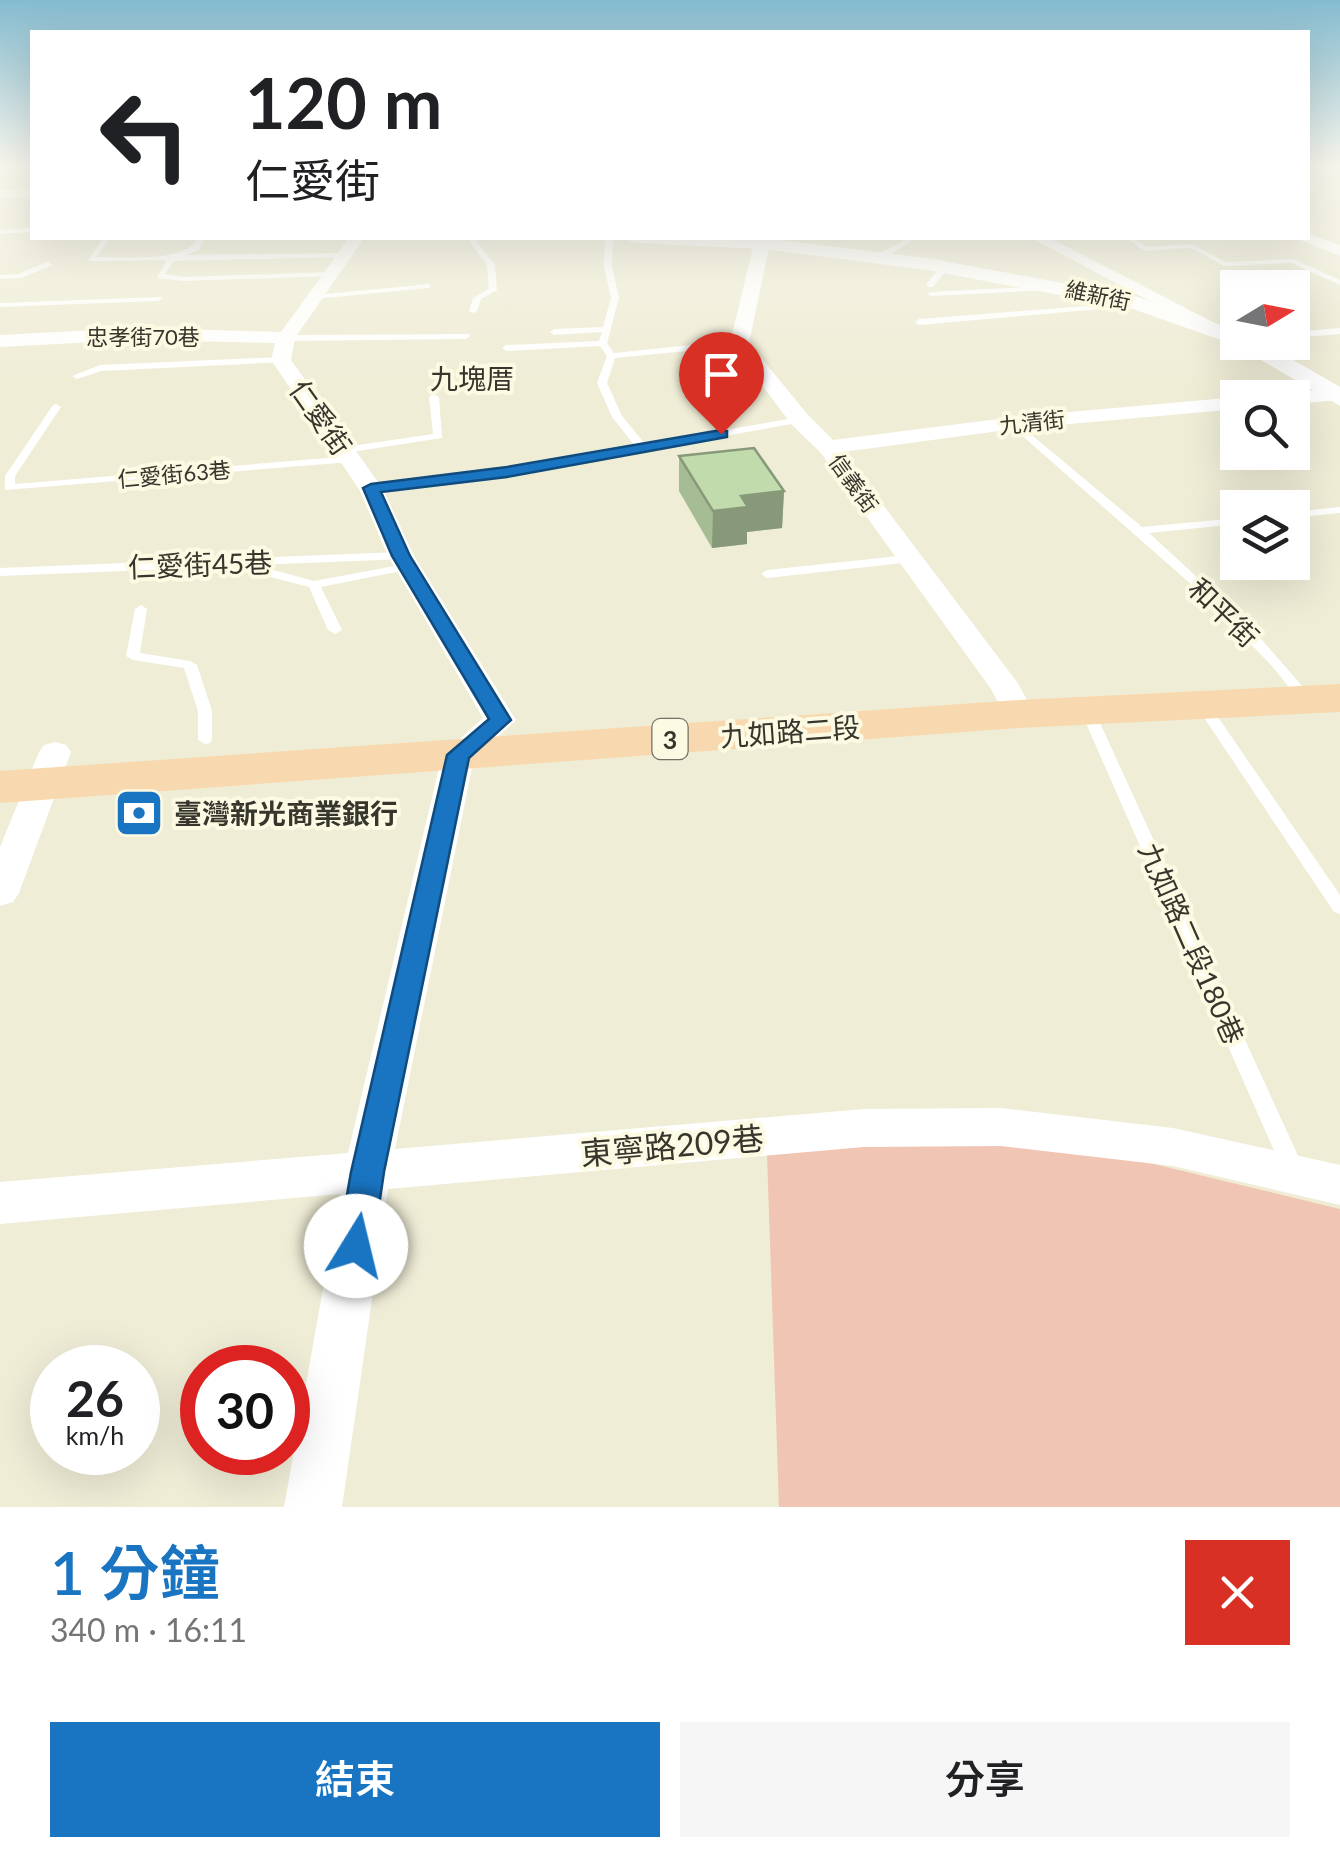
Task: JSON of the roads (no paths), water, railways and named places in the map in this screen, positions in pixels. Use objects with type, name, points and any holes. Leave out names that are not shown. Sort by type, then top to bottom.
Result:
[{"type":"main road","name":"九如路二段","points":[[32,774],[206,740],[500,720],[1319,686]]},
{"type":"main road","name":"九如路二段","points":[[0,756],[32,774],[458,755],[1012,701],[1088,712],[1204,707],[1319,686]]},
{"type":"street","points":[[1310,239],[1340,251]]},
{"type":"street","name":"維新街","points":[[698,240],[882,256],[1060,287],[1138,303],[1220,333]]},
{"type":"street","name":"維新街","points":[[1044,240],[1220,330]]},
{"type":"street","points":[[739,343],[762,243]]},
{"type":"street","points":[[284,349],[344,256]]},
{"type":"street","points":[[1060,287],[1102,271]]},
{"type":"street","name":"忠孝街70巷","points":[[0,340],[134,334],[284,349]]},
{"type":"street","name":"信義街","points":[[739,343],[800,420],[828,447],[1012,701]]},
{"type":"street","name":"仁愛街","points":[[284,349],[371,488],[404,561],[500,720]]},
{"type":"street","name":"維新街","points":[[1275,360],[1337,396]]},
{"type":"street","points":[[1310,397],[1337,396]]},
{"type":"street","name":"九清街","points":[[828,447],[1014,423],[1220,405]]},
{"type":"street","points":[[313,1507],[368,1172],[458,755],[500,720]]},
{"type":"street","points":[[0,892],[32,774]]},
{"type":"street","name":"東寧路209巷","points":[[0,1203],[864,1128],[1001,1127],[1172,1147],[1340,1185]]},
{"type":"lane","points":[[104,240],[90,259],[344,256]]},
{"type":"lane","points":[[200,240],[196,248],[171,259],[160,276],[184,280],[344,256]]},
{"type":"lane","points":[[472,240],[491,265],[492,290],[477,298],[473,311]]},
{"type":"lane","points":[[603,343],[615,298],[608,267],[609,240]]},
{"type":"lane","points":[[882,256],[907,240]]},
{"type":"lane","points":[[1133,240],[1145,249],[1192,246],[1224,264],[1293,261],[1340,283]]},
{"type":"lane","points":[[0,277],[19,276],[49,263]]},
{"type":"lane","points":[[945,267],[930,289],[1060,287]]},
{"type":"lane","points":[[1320,273],[1340,272]]},
{"type":"lane","points":[[0,305],[158,302],[184,280]]},
{"type":"lane","points":[[315,297],[427,286]]},
{"type":"lane","points":[[52,303],[59,294]]},
{"type":"lane","points":[[919,322],[1138,303]]},
{"type":"lane","points":[[554,332],[607,330]]},
{"type":"lane","points":[[1310,334],[1340,331]]},
{"type":"lane","points":[[77,376],[100,368],[284,349],[466,336]]},
{"type":"lane","points":[[506,348],[603,343]]},
{"type":"lane","points":[[603,343],[612,356]]},
{"type":"lane","points":[[612,356],[739,343]]},
{"type":"lane","points":[[612,356],[602,383],[616,417],[643,449]]},
{"type":"lane","points":[[348,454],[438,436],[434,397]]},
{"type":"lane","name":"仁愛街63巷","points":[[56,406],[5,477],[9,488],[348,454]]},
{"type":"lane","points":[[371,488],[507,472],[800,420]]},
{"type":"lane","name":"和平街","points":[[1014,423],[1319,686]]},
{"type":"lane","points":[[1310,513],[1340,510]]},
{"type":"lane","points":[[1136,531],[1220,522]]},
{"type":"lane","points":[[767,574],[908,558]]},
{"type":"lane","points":[[233,563],[314,585],[404,561]]},
{"type":"lane","name":"仁愛街45巷","points":[[0,572],[404,561]]},
{"type":"lane","points":[[314,585],[335,630]]},
{"type":"lane","points":[[142,609],[133,656],[190,664],[205,712],[206,740]]},
{"type":"lane","points":[[1204,707],[1340,908]]},
{"type":"lane","name":"九如路二段180巷","points":[[1088,712],[1296,1175]]},
{"type":"place","name":"臺灣新光商業銀行","points":[[139,813]]},
{"type":"district","name":"九塊厝","points":[[472,378]]}]
